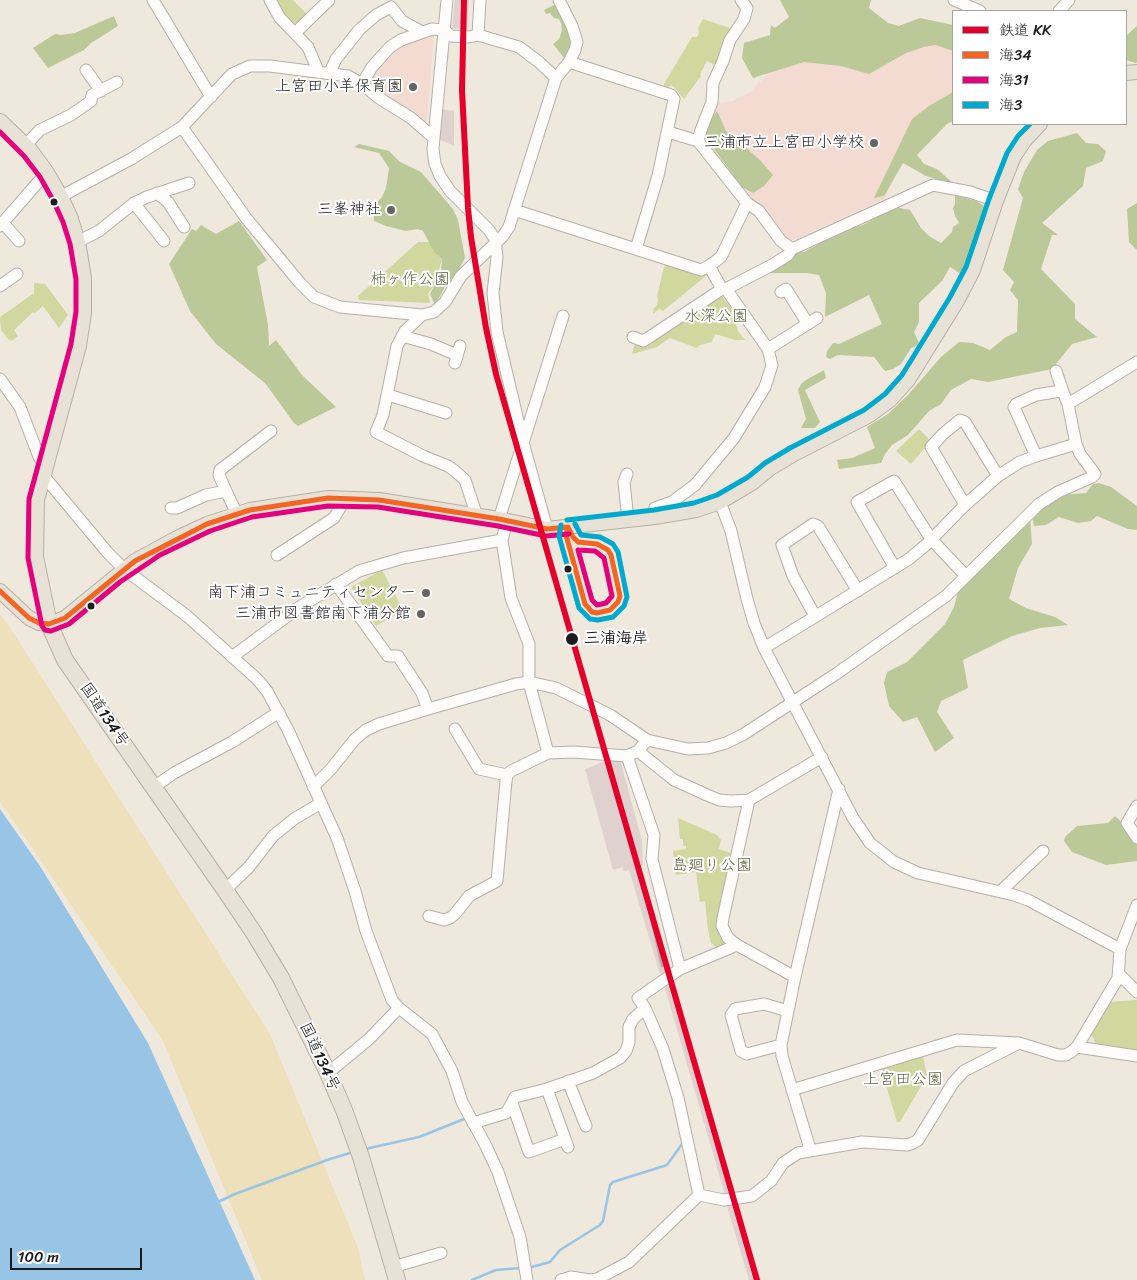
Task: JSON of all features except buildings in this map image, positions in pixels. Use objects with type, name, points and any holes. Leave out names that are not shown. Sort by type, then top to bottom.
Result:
[{"type":"highway","name":"国道134号","points":[[0,122],[25,146],[46,173],[60,197],[70,219],[77,242],[83,278],[81,330],[36,500],[35,557],[49,624],[65,660],[225,890],[269,957],[328,1073],[356,1142],[395,1274]]},
{"type":"main road","points":[[0,591],[28,618],[39,623],[49,624],[64,618],[124,569],[149,553],[207,524],[250,510],[328,498],[379,500],[547,529],[655,517],[696,510],[720,502],[794,454],[868,416],[890,400],[908,380],[957,301],[973,270],[996,201],[1014,156],[1024,141],[1039,125]]},
{"type":"street","points":[[153,0],[210,97]]},
{"type":"street","points":[[270,0],[280,18],[308,47],[324,72]]},
{"type":"street","points":[[294,33],[329,0]]},
{"type":"street","points":[[447,0],[433,149],[435,164],[444,183],[489,230],[496,243],[497,257],[494,293],[496,322],[523,439],[547,529]]},
{"type":"street","points":[[478,35],[480,0]]},
{"type":"street","points":[[182,127],[246,218],[314,297],[340,307],[422,315],[434,312],[439,308],[461,276],[506,231],[556,78],[569,62],[577,42],[572,26],[559,0]]},
{"type":"street","points":[[698,141],[712,102],[713,83],[724,61],[730,40],[744,20],[746,8],[741,0]]},
{"type":"street","points":[[954,0],[978,10]]},
{"type":"street","points":[[1059,10],[1069,0]]},
{"type":"street","points":[[324,72],[359,30],[376,14],[391,7],[402,21],[422,32]]},
{"type":"street","points":[[362,84],[372,67],[390,47],[401,40],[432,29],[444,30],[451,36],[469,37],[478,35],[518,47],[539,62],[556,78]]},
{"type":"street","points":[[569,62],[671,95],[674,100],[658,176],[636,249]]},
{"type":"street","points":[[60,197],[131,159],[182,127],[232,74],[250,66],[270,66],[348,76],[411,118],[434,138]]},
{"type":"street","points":[[86,70],[101,91]]},
{"type":"street","points":[[25,146],[40,130],[71,115],[91,101],[92,95],[117,82]]},
{"type":"street","points":[[668,132],[698,141],[747,203],[760,211],[781,241],[792,248]]},
{"type":"street","points":[[19,241],[2,224],[46,173]]},
{"type":"street","points":[[77,242],[99,231],[134,203],[189,182]]},
{"type":"street","points":[[633,337],[643,341],[724,289],[772,265],[788,255],[792,248],[933,185],[970,192],[996,201]]},
{"type":"street","points":[[157,193],[168,202],[184,227]]},
{"type":"street","points":[[134,203],[164,242]]},
{"type":"street","points":[[514,210],[701,270],[721,257],[747,203]]},
{"type":"street","points":[[655,517],[655,508],[672,502],[695,485],[734,438],[758,400],[772,365],[768,349],[709,266]]},
{"type":"street","points":[[768,349],[813,321],[789,293]]},
{"type":"street","points":[[422,315],[405,330],[397,346],[388,395],[376,432],[455,471],[465,480],[477,516]]},
{"type":"street","points":[[548,753],[529,682],[529,644],[511,598],[502,540],[503,520],[523,439],[563,316]]},
{"type":"street","points":[[402,336],[433,340],[457,354]]},
{"type":"street","points":[[1068,404],[1137,362]]},
{"type":"street","points":[[313,786],[331,769],[355,739],[366,730],[379,724],[428,709],[529,682],[556,688],[610,715],[647,740],[688,749],[708,748],[726,743],[744,734],[836,674],[946,596],[965,575],[1047,498],[1092,478],[1095,474],[1080,454],[1076,444],[1068,404],[1056,370]]},
{"type":"street","points":[[0,379],[20,407],[44,470],[108,553],[124,569],[187,616],[257,679],[267,691],[279,712],[337,838],[366,931],[392,1000],[399,1008],[432,1034],[452,1071],[462,1102],[498,1172],[520,1237],[526,1272]]},
{"type":"street","points":[[1036,456],[1014,407],[1036,395],[1063,392]]},
{"type":"street","points":[[388,395],[446,413]]},
{"type":"street","points":[[965,505],[931,447],[943,434],[960,420],[964,422],[998,476]]},
{"type":"street","points":[[237,514],[219,475],[220,470],[271,431]]},
{"type":"street","points":[[764,648],[917,553],[965,505],[998,476],[1020,462],[1076,444]]},
{"type":"street","points":[[627,474],[624,482],[628,520]]},
{"type":"street","points":[[895,568],[858,505],[859,500],[894,481],[931,540],[965,575]]},
{"type":"street","points":[[171,508],[177,508],[195,499],[226,492]]},
{"type":"street","points":[[277,555],[334,518],[346,498]]},
{"type":"street","points":[[720,502],[731,531],[754,623],[764,648],[864,835],[875,848],[894,862],[918,873],[1022,897],[1120,949]]},
{"type":"street","points":[[815,616],[793,576],[782,545],[813,524],[818,526],[858,591]]},
{"type":"street","points":[[232,657],[298,608],[359,571],[380,563],[403,558],[502,540]]},
{"type":"street","points":[[336,584],[388,656],[398,656],[422,693],[428,709]]},
{"type":"street","points":[[154,787],[174,773],[232,742],[279,712]]},
{"type":"street","points":[[455,729],[479,769],[507,775]]},
{"type":"street","points":[[633,753],[647,740]]},
{"type":"street","points":[[429,916],[444,920],[450,918],[469,896],[498,881],[507,775],[511,771],[548,753],[633,753],[674,780],[719,800],[731,801],[749,800],[822,757]]},
{"type":"street","points":[[633,753],[654,835],[652,859],[680,969]]},
{"type":"street","points":[[810,1150],[782,1056],[782,1045],[795,977],[839,789]]},
{"type":"street","points":[[749,800],[722,926],[728,938],[737,945],[795,977]]},
{"type":"street","points":[[225,890],[249,867],[273,836],[294,819],[321,803]]},
{"type":"street","points":[[1137,806],[1127,823],[1137,838]]},
{"type":"street","points":[[1001,892],[1043,850]]},
{"type":"street","points":[[792,1090],[956,1040],[1019,1042],[1058,1055],[1066,1055],[1077,1047],[1109,996],[1119,974],[1120,949],[1137,905]]},
{"type":"street","points":[[699,1195],[678,1098],[663,1049],[645,1008],[638,998],[680,969],[737,945]]},
{"type":"street","points":[[1119,974],[1137,992]]},
{"type":"street","points":[[782,1045],[747,1054],[741,1051],[731,1015],[735,1009],[764,1004],[788,1011]]},
{"type":"street","points":[[328,1073],[369,1039],[399,1008]]},
{"type":"street","points":[[473,1123],[506,1113],[515,1097],[546,1090],[593,1073],[620,1058],[626,1051],[629,1042],[629,1027],[633,1019],[645,1008]]},
{"type":"street","points":[[699,1195],[724,1200],[752,1196],[771,1181],[783,1163],[791,1156],[810,1150],[862,1142],[907,1145],[913,1143],[918,1140],[953,1084],[964,1070],[1019,1042]]},
{"type":"street","points":[[1077,1047],[1137,1057]]},
{"type":"street","points":[[568,1081],[586,1126]]},
{"type":"street","points":[[512,1103],[529,1152],[567,1143],[546,1090]]},
{"type":"street","points":[[561,1280],[571,1277],[590,1280],[598,1279],[629,1262],[699,1195]]},
{"type":"street","points":[[395,1274],[441,1253]]},
{"type":"shaded area","points":[[455,0],[469,0],[467,29],[452,28]]},
{"type":"shaded area","points":[[899,33],[952,45],[952,96],[934,104],[896,173],[885,199],[788,242],[706,142],[704,132],[713,109],[718,103],[732,101],[750,92],[766,76],[785,62]]},
{"type":"shaded area","points":[[434,34],[427,121],[423,122],[367,83],[369,74],[399,44]]},
{"type":"shaded area","points":[[441,109],[454,111],[454,146],[439,139]]},
{"type":"shaded area","points":[[619,756],[642,841],[643,865],[641,866],[671,969],[660,974],[629,870],[624,871],[622,867],[613,870],[585,769]]},
{"type":"shaded area","points":[[675,982],[735,1192],[725,1195],[665,988]]},
{"type":"shaded area","points":[[739,1203],[761,1280],[749,1280],[727,1206]]},
{"type":"green space","points":[[274,0],[293,0],[307,14],[297,23],[287,22]]},
{"type":"green space","points":[[780,0],[871,0],[869,8],[888,23],[899,26],[920,18],[952,25],[952,51],[936,45],[924,47],[906,53],[869,74],[841,66],[804,62],[753,78],[742,58],[744,43],[770,35],[771,25],[775,28],[789,17]]},
{"type":"green space","points":[[554,5],[558,6],[574,41],[565,59],[553,44],[559,39],[562,30],[561,23],[559,19],[554,18],[550,13],[546,14],[544,10]]},
{"type":"green space","points":[[114,16],[118,26],[91,43],[84,50],[48,68],[33,48],[55,34],[75,33]]},
{"type":"green space","points":[[703,19],[733,29],[718,67],[707,61],[700,74],[701,76],[684,99],[674,87],[670,85],[669,88],[664,86],[664,84],[692,37],[697,37],[699,33],[698,28]]},
{"type":"green space","points":[[1137,26],[1136,63],[1127,60],[1127,35]]},
{"type":"green space","points":[[952,93],[952,122],[947,124],[917,155],[924,164],[937,169],[954,184],[926,176],[903,163],[884,196],[874,198],[912,119]]},
{"type":"green space","points":[[717,111],[726,131],[759,159],[773,175],[764,186],[753,193],[742,187],[709,142],[706,135],[706,127]]},
{"type":"green space","points":[[1077,133],[1086,143],[1098,144],[1106,151],[1103,161],[1086,168],[1083,186],[1042,223],[1058,235],[1052,235],[1041,269],[1075,304],[1075,319],[1097,337],[1072,344],[1052,369],[988,382],[971,379],[951,390],[941,404],[929,411],[908,435],[892,445],[881,463],[839,469],[837,460],[852,458],[875,448],[867,427],[888,414],[908,395],[941,357],[959,342],[973,343],[990,350],[1006,337],[1017,332],[1018,300],[1010,290],[1014,282],[1003,270],[1023,198],[1018,189],[1024,172],[1037,150],[1048,141]]},
{"type":"green space","points":[[359,144],[389,151],[400,162],[421,172],[453,209],[458,220],[465,258],[435,305],[430,294],[441,272],[442,259],[434,252],[423,231],[417,229],[406,231],[374,221],[373,207],[382,197],[386,188],[389,168],[379,153],[354,147]]},
{"type":"green space","points":[[955,195],[976,201],[989,209],[966,277],[950,267],[942,281],[919,303],[919,322],[914,332],[920,345],[911,348],[901,364],[885,371],[874,357],[838,355],[830,359],[826,357],[827,351],[833,343],[839,344],[882,324],[869,295],[825,317],[826,293],[819,275],[807,273],[770,273],[767,271],[795,252],[804,252],[846,229],[863,225],[895,207],[910,210],[921,228],[929,236],[941,243],[952,232],[953,227],[959,223],[953,208]]},
{"type":"green space","points":[[1137,203],[1137,250],[1129,242],[1127,209]]},
{"type":"green space","points":[[239,221],[267,260],[257,267],[268,325],[269,346],[276,340],[302,375],[336,407],[298,426],[265,383],[216,344],[190,311],[169,264],[192,229],[196,231],[201,225],[216,234]]},
{"type":"green space","name":"柿ヶ作公園","points":[[418,242],[431,242],[433,251],[442,259],[435,283],[428,294],[430,303],[359,300],[358,296]]},
{"type":"green space","points":[[667,265],[690,273],[703,274],[707,272],[707,275],[663,311],[659,309],[653,314],[654,308],[657,305],[657,296],[664,267]]},
{"type":"green space","points":[[34,283],[45,284],[68,315],[59,328],[43,306],[35,313],[33,312],[14,330],[18,336],[12,341],[1,330],[0,317],[34,293]]},
{"type":"green space","name":"水深公園","points":[[720,293],[731,308],[738,331],[746,340],[735,340],[715,334],[712,342],[700,345],[697,348],[670,338],[657,347],[632,354],[635,342]]},
{"type":"green space","points":[[824,370],[826,378],[805,390],[820,422],[815,428],[801,428],[806,419],[798,390],[806,380]]},
{"type":"green space","points":[[919,429],[931,441],[911,464],[896,451]]},
{"type":"green space","points":[[1099,483],[1111,487],[1137,506],[1137,530],[1128,529],[1097,516],[1091,521],[1078,523],[1059,517],[1046,525],[1034,526],[1032,515],[1058,495],[1086,493],[1093,484]]},
{"type":"green space","points":[[1030,517],[1032,544],[1018,568],[1009,599],[1026,608],[1055,617],[1068,625],[1040,628],[1012,636],[963,660],[968,688],[941,701],[937,712],[954,738],[935,752],[917,717],[903,722],[889,706],[884,683],[887,672],[907,662],[945,624],[954,607],[959,588]]},
{"type":"green space","points":[[382,570],[403,610],[376,626],[351,587]]},
{"type":"green space","points":[[1115,816],[1137,837],[1137,861],[1106,865],[1072,852],[1064,841],[1065,837],[1077,826],[1108,823]]},
{"type":"green space","name":"島廻り公園","points":[[678,818],[717,835],[721,840],[719,849],[734,854],[720,914],[729,943],[717,948],[711,943],[705,901],[700,902],[696,872],[676,875],[673,851],[686,849],[686,846],[683,846],[683,839],[680,839]]},
{"type":"green space","points":[[1137,1000],[1137,1052],[1095,1046],[1094,1039],[1090,1034],[1109,1002]]},
{"type":"green space","name":"上宮田公園","points":[[923,1056],[927,1076],[900,1122],[897,1122],[881,1068]]},
{"type":"sand","points":[[0,615],[7,623],[270,1034],[358,1248],[365,1280],[262,1280],[163,1041],[0,802]]},
{"type":"water","points":[[0,809],[40,866],[148,1043],[255,1280],[0,1280]]},
{"type":"waterway","points":[[365,1149],[419,1137],[464,1119]]},
{"type":"waterway","points":[[528,1268],[550,1262],[560,1250],[600,1225],[603,1221],[610,1185],[613,1182],[667,1165],[682,1144]]},
{"type":"waterway","points":[[218,1202],[235,1194],[353,1152]]},
{"type":"waterway","points":[[472,1280],[496,1270],[520,1268]]},
{"type":"railway","points":[[645,892],[662,966]]},
{"type":"rail line","name":"KK","points":[[464,0],[462,90],[468,208],[486,328],[496,374],[757,1280]]},
{"type":"transit line","name":"海3","points":[[567,520],[654,510],[694,503],[717,495],[748,477],[765,463],[790,448],[864,410],[885,394],[902,375],[950,297],[966,267],[1007,153],[1018,136],[1029,125]]},
{"type":"transit line","name":"海31","points":[[0,132],[24,156],[40,177],[53,200],[70,244],[76,279],[76,312],[71,344],[29,499],[28,558],[42,626],[45,630],[51,631],[69,624],[120,582],[160,555],[210,531],[252,517],[328,506],[378,507],[498,526],[546,536],[569,534]]},
{"type":"transit line","name":"海34","points":[[0,591],[29,618],[39,623],[49,624],[65,618],[135,561],[207,524],[250,510],[328,498],[379,500],[499,519],[547,529],[568,527]]},
{"type":"transit line","name":"海3","points":[[561,525],[559,536],[579,608],[590,619],[598,620],[613,617],[624,606],[627,597],[618,552],[613,544],[600,537],[581,535],[575,524]]},
{"type":"transit line","name":"海34","points":[[568,527],[578,542],[597,544],[608,550],[611,555],[620,596],[618,602],[610,610],[597,613],[592,612],[585,604],[566,535],[568,527]]},
{"type":"transit line","name":"海31","points":[[578,550],[595,551],[604,558],[612,596],[606,603],[597,605],[592,600],[578,550]]},
{"type":"place","name":"上宮田小羊保育園","points":[[413,87]]},
{"type":"place","name":"三浦市立上宮田小学校","points":[[874,143]]},
{"type":"place","name":"三峯神社","points":[[391,210]]},
{"type":"place","name":"南下浦コミュニティセンター","points":[[426,593]]},
{"type":"place","name":"三浦市図書館南下浦分館","points":[[421,614]]},
{"type":"place","name":"三浦海岸","points":[[572,639]]}]
